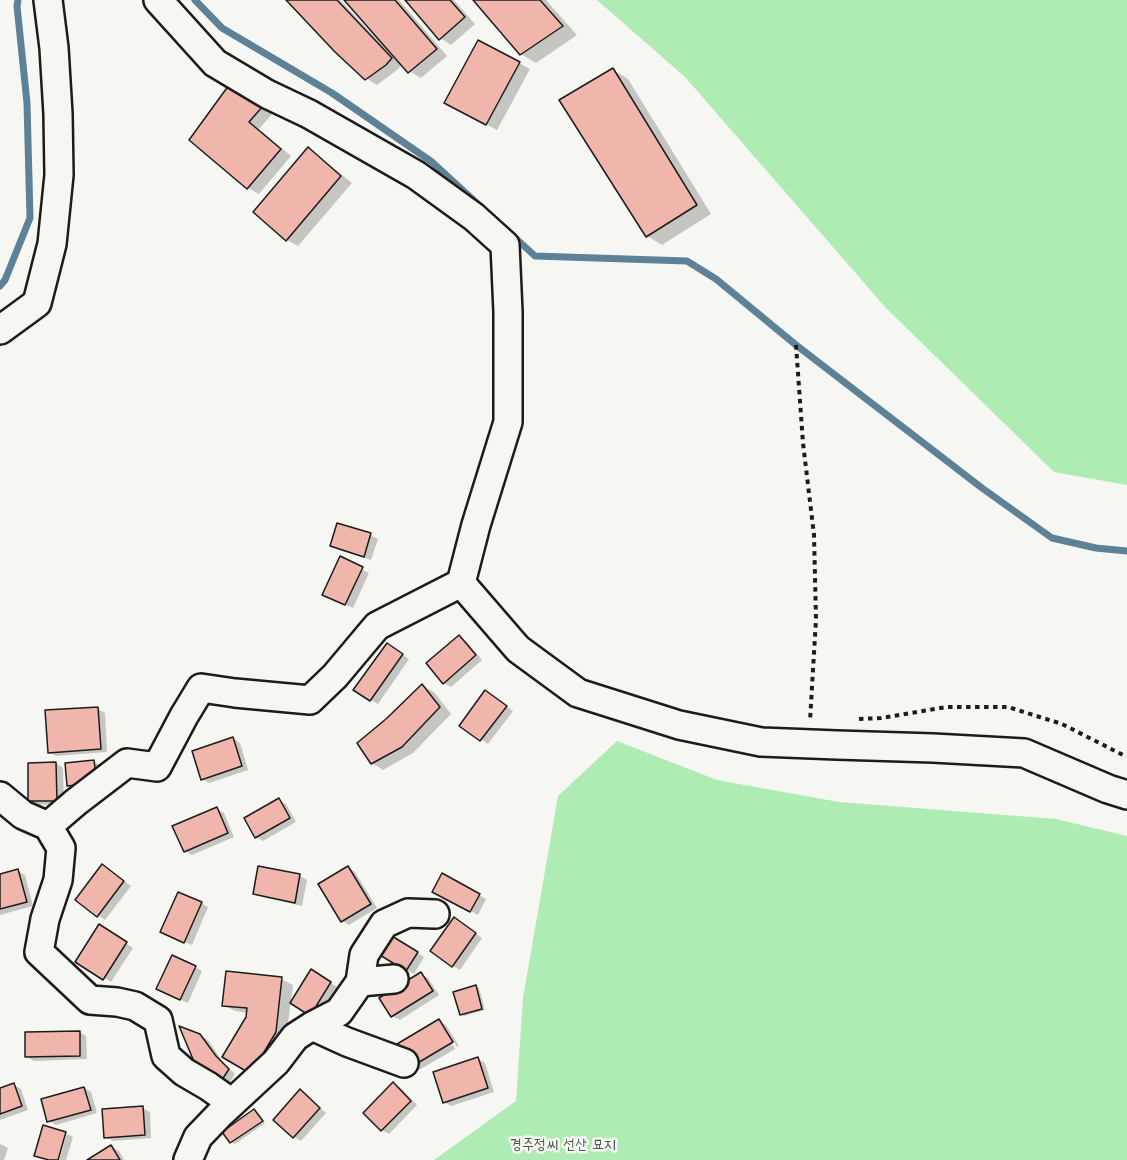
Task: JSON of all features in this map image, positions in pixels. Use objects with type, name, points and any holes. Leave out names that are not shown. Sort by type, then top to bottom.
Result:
[{"type":"street","points":[[0,330],[37,303],[52,244],[59,175],[59,144],[54,48],[48,0]]},
{"type":"street","points":[[48,826],[127,763],[157,767],[201,688],[310,700],[377,626],[461,583],[476,525],[508,422],[508,312],[505,245],[474,217],[416,175],[215,63],[158,0]]},
{"type":"street","points":[[461,583],[518,649],[578,693],[679,725],[761,742],[1024,753],[1127,795]]},
{"type":"street","points":[[0,796],[23,815],[48,826],[60,848],[58,880],[45,919],[39,952],[90,1000],[135,1006],[158,1020],[166,1056],[184,1072],[232,1103]]},
{"type":"street","points":[[189,1160],[198,1137],[276,1062],[296,1037],[339,1012],[360,982],[364,954],[384,924],[408,913],[435,914]]},
{"type":"street","points":[[360,982],[394,979]]},
{"type":"street","points":[[312,1026],[404,1063]]},
{"type":"path","points":[[796,345],[803,443],[814,545],[816,619],[810,700],[811,744]]},
{"type":"path","points":[[857,719],[881,718],[946,707],[1008,707],[1062,724],[1127,756]]},
{"type":"green space","points":[[597,0],[1127,0],[1127,485],[1054,472],[886,308],[685,77]]},
{"type":"green space","name":"경주정씨 선산 묘지","points":[[617,741],[717,780],[839,802],[1056,819],[1127,836],[1127,1160],[434,1160],[516,1101],[523,998],[558,796]]},
{"type":"building","points":[[286,0],[337,0],[392,58],[365,80]]},
{"type":"building","points":[[344,0],[395,0],[437,49],[408,73]]},
{"type":"building","points":[[405,0],[450,0],[465,17],[439,40]]},
{"type":"building","points":[[473,0],[540,0],[563,26],[520,55]]},
{"type":"building","points":[[478,40],[520,62],[486,125],[444,103]]},
{"type":"building","points":[[613,68],[697,205],[646,237],[559,100]]},
{"type":"building","points":[[229,85],[263,106],[249,122],[281,149],[247,189],[189,140]]},
{"type":"building","points":[[308,147],[341,176],[286,241],[253,212]]},
{"type":"building","points":[[337,523],[371,533],[364,557],[330,546]]},
{"type":"building","points":[[340,556],[363,567],[345,605],[322,595]]},
{"type":"building","points":[[459,635],[476,655],[443,684],[426,663]]},
{"type":"building","points":[[387,643],[403,654],[370,701],[353,690]]},
{"type":"building","points":[[422,684],[440,707],[402,747],[371,764],[357,743]]},
{"type":"building","points":[[485,690],[507,706],[480,741],[459,726]]},
{"type":"building","points":[[98,707],[101,749],[48,753],[45,710]]},
{"type":"building","points":[[233,737],[242,766],[201,780],[192,751]]},
{"type":"building","points":[[94,760],[97,783],[67,786],[65,763]]},
{"type":"building","points":[[56,762],[57,801],[28,801],[28,763]]},
{"type":"building","points":[[279,798],[290,818],[255,838],[244,818]]},
{"type":"building","points":[[217,807],[228,833],[184,852],[172,826]]},
{"type":"building","points":[[102,864],[124,881],[97,917],[75,900]]},
{"type":"building","points":[[258,866],[300,874],[295,903],[253,894]]},
{"type":"building","points":[[348,866],[371,904],[341,922],[318,884]]},
{"type":"building","points":[[18,869],[27,902],[0,909],[0,874]]},
{"type":"building","points":[[442,873],[480,894],[470,912],[432,892]]},
{"type":"building","points":[[178,892],[202,902],[184,943],[160,932]]},
{"type":"building","points":[[454,917],[476,933],[452,967],[430,951]]},
{"type":"building","points":[[99,924],[127,942],[103,980],[75,962]]},
{"type":"building","points":[[387,933],[418,952],[406,971],[375,952]]},
{"type":"building","points":[[172,955],[196,966],[180,1000],[156,989]]},
{"type":"building","points":[[311,969],[331,982],[310,1016],[290,1003]]},
{"type":"building","points":[[226,971],[282,977],[276,1032],[251,1074],[222,1057],[246,1017],[247,1008],[222,1006]]},
{"type":"building","points":[[421,972],[433,991],[391,1017],[379,998]]},
{"type":"building","points":[[476,985],[482,1009],[460,1015],[453,992]]},
{"type":"building","points":[[439,1019],[453,1042],[411,1067],[397,1044]]},
{"type":"building","points":[[179,1026],[200,1034],[229,1069],[218,1086],[195,1064]]},
{"type":"building","points":[[80,1031],[80,1056],[25,1057],[25,1032]]},
{"type":"building","points":[[478,1057],[488,1088],[443,1103],[433,1072]]},
{"type":"building","points":[[393,1082],[411,1101],[381,1131],[363,1113]]},
{"type":"building","points":[[14,1083],[22,1106],[0,1114],[0,1088]]},
{"type":"building","points":[[84,1087],[91,1110],[47,1122],[41,1099]]},
{"type":"building","points":[[300,1089],[320,1108],[293,1138],[273,1120]]},
{"type":"building","points":[[143,1106],[145,1135],[104,1138],[102,1109]]},
{"type":"building","points":[[254,1109],[263,1121],[230,1143],[222,1132]]},
{"type":"building","points":[[43,1125],[66,1132],[58,1160],[34,1156]]},
{"type":"building","points":[[111,1145],[120,1160],[87,1160]]},
{"type":"waterway","points":[[0,286],[5,280],[30,218],[27,103],[18,0]]},
{"type":"waterway","points":[[195,0],[222,28],[332,93],[432,162],[480,206]]},
{"type":"waterway","points":[[512,235],[535,256],[687,261],[716,279],[796,345],[982,488],[1052,538],[1096,548],[1127,551]]}]
